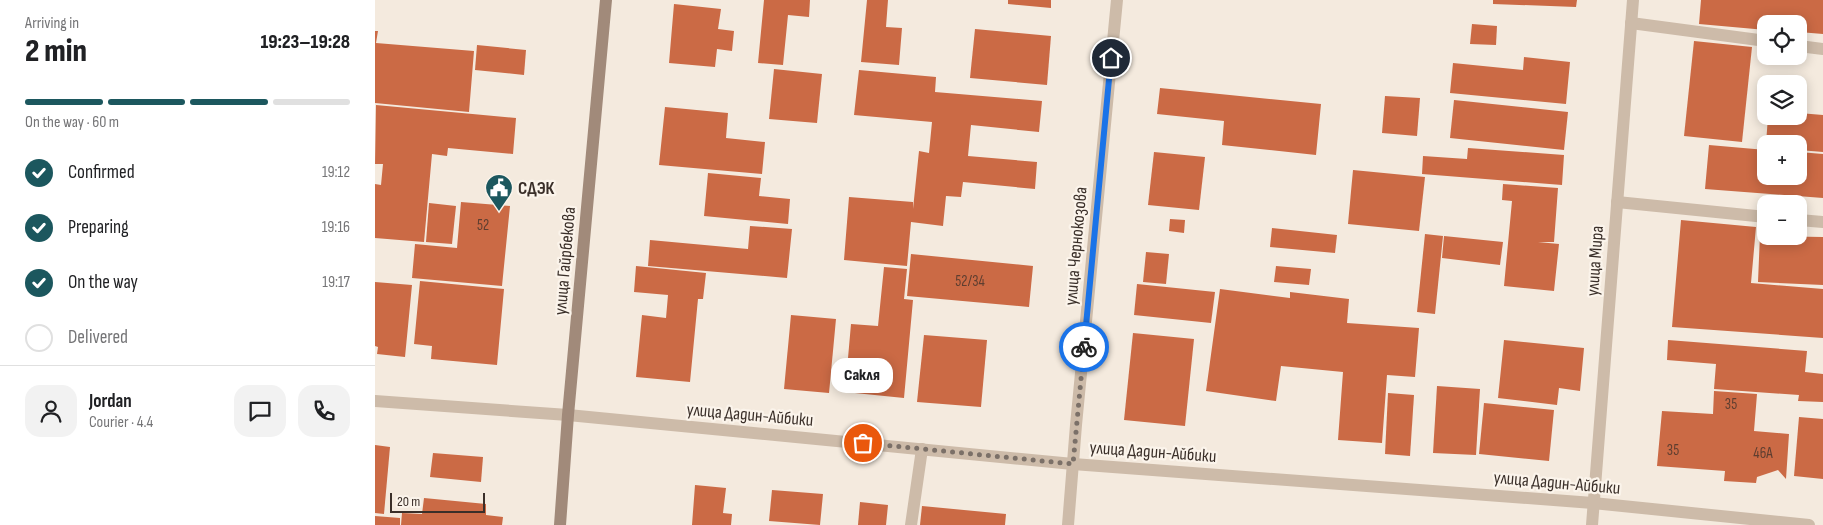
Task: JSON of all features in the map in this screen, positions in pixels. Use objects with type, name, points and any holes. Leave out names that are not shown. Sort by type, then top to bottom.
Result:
[{"type":"main road","name":"улица Гайрбекова","points":[[560,525],[568,415],[606,0]]},
{"type":"street","name":"улица Чернокозова","points":[[1068,525],[1117,0]]},
{"type":"street","name":"улица Мира","points":[[1592,525],[1633,0]]},
{"type":"street","points":[[1631,23],[1757,40]]},
{"type":"street","points":[[1807,47],[1823,49]]},
{"type":"street","points":[[1617,202],[1757,215]]},
{"type":"street","points":[[1807,221],[1823,222]]},
{"type":"street","name":"улица Дадин-Айбики","points":[[375,400],[568,415],[1073,464],[1593,503],[1809,525]]},
{"type":"street","points":[[911,525],[922,449]]},
{"type":"building","points":[[764,0],[810,0],[809,17],[788,15],[783,65],[758,63]]},
{"type":"building","points":[[867,0],[888,0],[886,27],[902,28],[899,65],[861,62]]},
{"type":"building","points":[[1008,0],[1051,0],[1051,8],[1008,4]]},
{"type":"building","points":[[1493,0],[1577,0],[1576,7],[1493,4]]},
{"type":"building","points":[[1701,0],[1823,0],[1823,34],[1807,33],[1807,15],[1757,15],[1757,29],[1699,24]]},
{"type":"building","points":[[674,4],[721,9],[718,29],[734,31],[732,51],[717,49],[715,67],[669,63]]},
{"type":"building","points":[[1472,24],[1497,26],[1496,45],[1470,44]]},
{"type":"building","points":[[975,29],[1051,36],[1047,85],[970,78]]},
{"type":"building","points":[[375,31],[378,31],[376,43],[474,51],[469,112],[375,103]]},
{"type":"building","points":[[1694,41],[1752,47],[1742,142],[1684,136]]},
{"type":"building","points":[[477,45],[526,50],[524,75],[475,70]]},
{"type":"building","points":[[1524,57],[1570,62],[1566,104],[1450,93],[1453,63],[1523,70]]},
{"type":"building","points":[[774,69],[822,74],[817,123],[769,119]]},
{"type":"building","points":[[859,70],[936,77],[935,92],[1042,101],[1039,132],[971,125],[968,156],[1037,162],[1035,189],[963,182],[961,197],[946,196],[943,226],[911,222],[907,266],[844,260],[849,197],[913,202],[913,209],[919,151],[929,153],[932,122],[854,115]]},
{"type":"building","points":[[1160,88],[1321,104],[1316,155],[1222,145],[1224,121],[1157,114]]},
{"type":"building","points":[[1385,96],[1420,98],[1417,136],[1382,133]]},
{"type":"building","points":[[1454,100],[1568,112],[1564,150],[1450,138]]},
{"type":"building","points":[[376,105],[516,118],[513,154],[448,148],[447,156],[432,154],[424,242],[375,238],[375,184],[381,185],[383,164],[375,164]]},
{"type":"building","points":[[665,107],[728,113],[726,138],[765,142],[762,174],[659,165]]},
{"type":"building","points":[[1807,114],[1823,115],[1823,152],[1807,151],[1807,135],[1767,135],[1767,125],[1807,125]]},
{"type":"building","points":[[1709,145],[1757,149],[1757,185],[1807,185],[1807,153],[1823,154],[1823,198],[1807,197],[1807,195],[1705,189]]},
{"type":"building","points":[[1468,148],[1564,155],[1562,185],[1422,174],[1423,156],[1467,159]]},
{"type":"building","points":[[1154,152],[1205,157],[1199,210],[1148,205]]},
{"type":"building","points":[[1353,170],[1425,177],[1419,231],[1348,224]]},
{"type":"building","points":[[708,173],[761,178],[759,196],[790,199],[788,224],[704,216]]},
{"type":"building","points":[[1503,184],[1558,188],[1554,242],[1538,242],[1559,244],[1554,291],[1504,286],[1512,201],[1502,200]]},
{"type":"building","points":[[461,202],[510,206],[502,286],[412,278],[415,244],[457,248]]},
{"type":"building","points":[[429,203],[456,206],[452,244],[426,242]]},
{"type":"building","points":[[1170,219],[1185,220],[1184,233],[1169,231]]},
{"type":"building","points":[[1681,220],[1756,227],[1751,283],[1823,289],[1823,338],[1672,327]]},
{"type":"building","points":[[750,226],[792,229],[787,278],[648,266],[650,240],[748,249]]},
{"type":"building","points":[[1272,228],[1337,235],[1335,253],[1270,247]]},
{"type":"building","points":[[1425,234],[1443,236],[1435,314],[1417,312]]},
{"type":"building","points":[[1444,236],[1503,242],[1500,265],[1442,258]]},
{"type":"building","points":[[1807,237],[1823,237],[1823,285],[1758,282],[1760,245],[1807,245]]},
{"type":"building","points":[[1146,252],[1169,254],[1166,284],[1143,282]]},
{"type":"building","points":[[911,254],[1033,266],[1029,307],[907,296]]},
{"type":"building","points":[[636,266],[706,273],[703,299],[698,299],[690,382],[636,377],[642,315],[666,318],[668,295],[634,292]]},
{"type":"building","points":[[1276,266],[1311,269],[1309,285],[1274,282]]},
{"type":"building","points":[[884,267],[907,269],[904,299],[913,300],[904,398],[845,392],[851,324],[878,326]]},
{"type":"building","points":[[420,281],[504,289],[497,365],[431,359],[432,346],[414,344]]},
{"type":"building","points":[[375,282],[412,285],[405,357],[377,354],[378,347],[375,346]]},
{"type":"building","points":[[1137,284],[1215,292],[1211,323],[1134,315]]},
{"type":"building","points":[[1220,289],[1290,298],[1290,292],[1349,299],[1347,323],[1419,328],[1415,377],[1387,375],[1382,443],[1338,440],[1343,372],[1281,366],[1276,401],[1206,391]]},
{"type":"building","points":[[791,315],[836,319],[829,393],[784,389]]},
{"type":"building","points":[[1133,333],[1194,339],[1185,426],[1124,420]]},
{"type":"building","points":[[924,335],[987,340],[981,407],[917,402]]},
{"type":"building","points":[[1504,340],[1584,348],[1580,391],[1559,388],[1557,405],[1498,398]]},
{"type":"building","points":[[1668,340],[1807,351],[1805,372],[1823,374],[1823,402],[1798,401],[1799,395],[1714,389],[1716,364],[1667,360]]},
{"type":"building","points":[[1437,386],[1480,389],[1476,455],[1433,453]]},
{"type":"building","points":[[1714,391],[1757,394],[1754,431],[1789,434],[1786,479],[1778,470],[1757,477],[1756,483],[1724,481],[1725,471],[1657,466],[1662,411],[1713,414]]},
{"type":"building","points":[[1388,393],[1414,395],[1410,456],[1385,454]]},
{"type":"building","points":[[1484,403],[1554,410],[1549,461],[1479,454]]},
{"type":"building","points":[[1799,417],[1823,419],[1823,479],[1794,476]]},
{"type":"building","points":[[375,445],[390,447],[384,514],[375,513]]},
{"type":"building","points":[[433,453],[483,457],[481,482],[430,477]]},
{"type":"building","points":[[695,485],[726,488],[723,513],[732,514],[731,525],[692,525]]},
{"type":"building","points":[[772,490],[823,494],[820,525],[769,521]]},
{"type":"building","points":[[424,498],[486,504],[486,515],[503,517],[502,525],[401,525],[402,513],[422,514]]},
{"type":"building","points":[[860,502],[888,505],[886,525],[858,525]]},
{"type":"building","points":[[922,506],[1006,514],[1005,525],[920,525]]},
{"type":"building","points":[[375,516],[400,518],[400,525],[375,525]]},
{"type":"way so far","points":[[863,443],[1073,464],[1084,347]]},
{"type":"place","name":"СДЭК","points":[[499,212]]},
{"type":"place","name":"Сакля","points":[[863,443]]},
{"type":"route","points":[[1084,347],[1111,58]]}]
